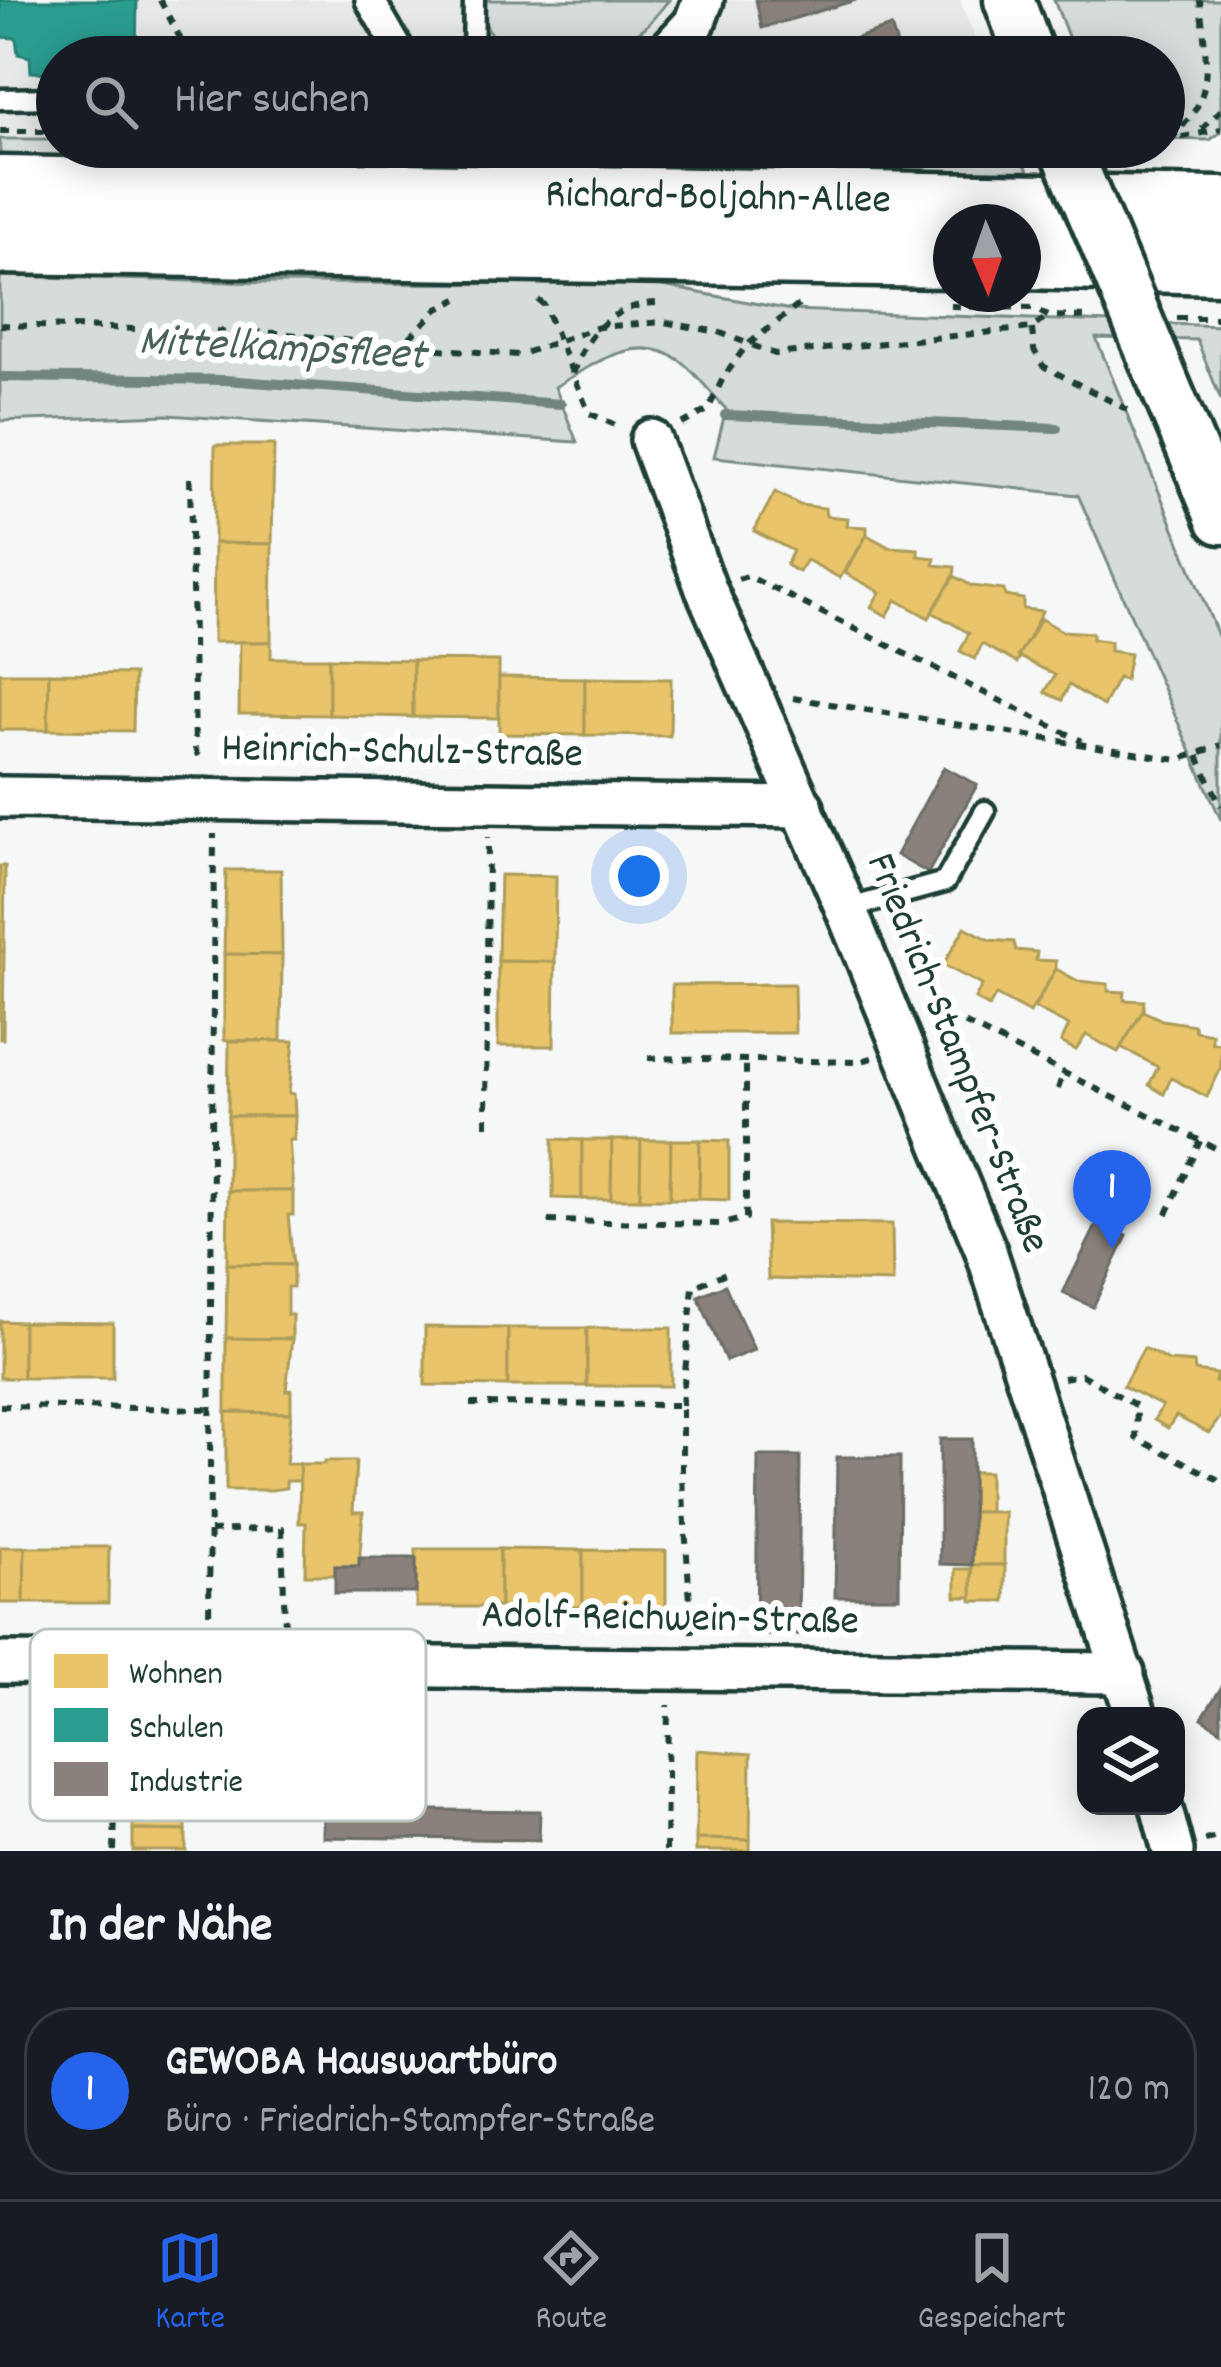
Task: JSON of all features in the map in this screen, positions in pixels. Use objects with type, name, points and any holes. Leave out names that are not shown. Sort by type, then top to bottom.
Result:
[{"type":"main road","points":[[1150,207],[1174,168]]},
{"type":"main road","name":"Richard-Boljahn-Allee","points":[[0,188],[1221,208]]},
{"type":"main road","name":"Richard-Boljahn-Allee","points":[[0,243],[933,257]]},
{"type":"main road","points":[[1041,258],[1221,263]]},
{"type":"street","points":[[370,0],[391,36]]},
{"type":"street","points":[[683,36],[694,24],[703,0]]},
{"type":"street","points":[[1009,0],[1022,36]]},
{"type":"street","points":[[1075,168],[1221,519]]},
{"type":"street","name":"Friedrich-Stampfer-Straße","points":[[651,440],[706,589],[846,909],[986,1251],[1133,1707]]},
{"type":"street","name":"Heinrich-Schulz-Straße","points":[[0,797],[802,807]]},
{"type":"street","name":"Adolf-Reichwein-Straße","points":[[0,1663],[30,1663]]},
{"type":"street","name":"Adolf-Reichwein-Straße","points":[[426,1666],[1124,1673]]},
{"type":"street","points":[[1164,1815],[1174,1851]]},
{"type":"lane","points":[[473,36],[474,0]]},
{"type":"lane","points":[[0,99],[36,98]]},
{"type":"lane","points":[[846,909],[945,882],[986,811]]},
{"type":"path","points":[[160,0],[179,36]]},
{"type":"path","points":[[1189,143],[1205,65],[1200,0]]},
{"type":"path","points":[[1189,143],[1221,110]]},
{"type":"path","points":[[1189,143],[1221,130]]},
{"type":"path","points":[[0,131],[36,131]]},
{"type":"path","points":[[400,346],[438,310],[474,291]]},
{"type":"path","points":[[531,294],[544,305],[589,413],[651,440],[708,410],[746,346],[800,304]]},
{"type":"path","points":[[573,374],[582,346],[598,327],[636,304]]},
{"type":"path","points":[[0,325],[278,333],[520,355],[598,327],[664,322],[718,332],[775,354],[1032,328],[1048,316]]},
{"type":"path","points":[[1032,328],[1034,350],[1043,366],[1159,425],[1179,418]]},
{"type":"path","points":[[190,478],[195,748],[214,800],[209,1629]]},
{"type":"path","points":[[706,589],[748,576],[1089,745]]},
{"type":"path","points":[[754,692],[1178,760],[1221,745]]},
{"type":"path","points":[[1198,756],[1221,806]]},
{"type":"path","points":[[486,1126],[488,803]]},
{"type":"path","points":[[648,1058],[858,1063],[903,1047],[956,1019],[1221,1151]]},
{"type":"path","points":[[548,1221],[722,1224],[746,1218],[746,1059]]},
{"type":"path","points":[[1058,1089],[1064,1071]]},
{"type":"path","points":[[1168,1214],[1200,1141]]},
{"type":"path","points":[[666,1851],[681,1669],[682,1405],[693,1287],[734,1270]]},
{"type":"path","points":[[1030,1383],[1082,1376],[1136,1406],[1136,1438],[1221,1481]]},
{"type":"path","points":[[470,1404],[682,1405]]},
{"type":"path","points":[[0,1406],[212,1409]]},
{"type":"path","points":[[210,1531],[282,1528],[285,1629]]},
{"type":"path","points":[[114,1851],[115,1821]]},
{"type":"shaded area","points":[[0,0],[960,0],[974,36],[36,36],[36,139],[0,139]]},
{"type":"shaded area","points":[[485,0],[669,0],[632,36],[492,36],[483,19]]},
{"type":"shaded area","points":[[1054,0],[1221,0],[1221,132],[1210,140],[1185,139],[1185,36],[1068,36]]},
{"type":"shaded area","points":[[0,139],[36,139],[36,166],[0,165]]},
{"type":"shaded area","points":[[159,168],[1028,171],[370,172]]},
{"type":"shaded area","points":[[0,276],[270,283],[652,284],[791,310],[1221,326],[1221,400],[1197,340],[1096,338],[1221,643],[1221,820],[1078,495],[714,457],[726,409],[679,360],[647,349],[615,354],[555,387],[577,442],[167,415],[0,421]]},
{"type":"building: Wohnen","points":[[215,445],[274,445],[272,544],[214,543]]},
{"type":"building: Wohnen","points":[[775,492],[800,505],[825,508],[826,516],[848,518],[847,526],[867,527],[867,535],[840,578],[807,560],[799,572],[786,565],[793,551],[754,531]]},
{"type":"building: Wohnen","points":[[867,535],[889,547],[918,549],[918,556],[935,558],[934,565],[955,567],[929,618],[896,600],[887,616],[871,607],[880,592],[845,573]]},
{"type":"building: Wohnen","points":[[214,543],[272,544],[271,642],[213,642]]},
{"type":"building: Wohnen","points":[[954,576],[972,586],[1004,590],[1005,596],[1023,599],[1023,609],[1042,611],[1017,663],[982,644],[975,659],[960,651],[969,633],[932,612]]},
{"type":"building: Wohnen","points":[[1041,619],[1062,631],[1092,633],[1092,639],[1110,642],[1110,651],[1130,654],[1125,680],[1118,678],[1103,706],[1069,685],[1062,700],[1045,692],[1055,675],[1018,656]]},
{"type":"building: Wohnen","points":[[240,642],[271,642],[271,658],[329,658],[329,715],[239,714]]},
{"type":"building: Wohnen","points":[[329,658],[413,660],[413,717],[329,715]]},
{"type":"building: Wohnen","points":[[413,660],[499,661],[499,718],[413,717]]},
{"type":"building: Wohnen","points":[[0,673],[49,673],[48,730],[0,730]]},
{"type":"building: Wohnen","points":[[49,673],[134,674],[133,731],[48,730]]},
{"type":"building: Wohnen","points":[[499,677],[585,678],[585,735],[499,734]]},
{"type":"building: Wohnen","points":[[585,678],[671,679],[670,736],[585,735]]},
{"type":"building: Wohnen","points":[[0,866],[5,866],[4,951],[0,951]]},
{"type":"building: Wohnen","points":[[226,870],[281,870],[282,955],[224,954]]},
{"type":"building: Wohnen","points":[[500,875],[556,876],[555,962],[498,961]]},
{"type":"building: Wohnen","points":[[965,927],[990,940],[1014,942],[1016,950],[1037,952],[1036,960],[1056,961],[1030,1013],[996,995],[989,1007],[975,999],[982,985],[943,965]]},
{"type":"building: Wohnen","points":[[0,951],[4,951],[3,1039],[0,1039]]},
{"type":"building: Wohnen","points":[[224,954],[282,955],[281,1041],[224,1040]]},
{"type":"building: Wohnen","points":[[498,961],[555,962],[554,1046],[498,1046]]},
{"type":"building: Wohnen","points":[[1056,969],[1078,981],[1108,984],[1108,991],[1125,992],[1124,1000],[1144,1001],[1143,1011],[1118,1052],[1086,1035],[1076,1050],[1061,1042],[1069,1026],[1034,1008]]},
{"type":"building: Wohnen","points":[[794,984],[795,1033],[672,1033],[672,985]]},
{"type":"building: Wohnen","points":[[1143,1011],[1162,1020],[1194,1025],[1195,1031],[1212,1034],[1212,1043],[1221,1044],[1221,1068],[1207,1097],[1171,1078],[1164,1094],[1149,1085],[1158,1067],[1121,1047]]},
{"type":"building: Wohnen","points":[[229,1041],[294,1041],[289,1093],[294,1094],[295,1116],[228,1116]]},
{"type":"building: Wohnen","points":[[228,1116],[295,1116],[294,1140],[289,1140],[293,1191],[228,1191]]},
{"type":"building: Wohnen","points":[[553,1139],[582,1140],[582,1199],[553,1198]]},
{"type":"building: Wohnen","points":[[582,1140],[612,1140],[611,1199],[582,1199]]},
{"type":"building: Wohnen","points":[[612,1140],[641,1140],[640,1199],[611,1199]]},
{"type":"building: Wohnen","points":[[641,1140],[671,1140],[670,1199],[640,1199]]},
{"type":"building: Wohnen","points":[[671,1140],[700,1140],[699,1199],[670,1199]]},
{"type":"building: Wohnen","points":[[700,1140],[729,1141],[729,1200],[699,1199]]},
{"type":"building: Wohnen","points":[[228,1191],[293,1191],[293,1215],[288,1215],[293,1265],[227,1264]]},
{"type":"building: Wohnen","points":[[766,1223],[892,1224],[893,1282],[768,1279]]},
{"type":"building: Wohnen","points":[[227,1264],[293,1265],[293,1287],[287,1287],[292,1339],[226,1338]]},
{"type":"building: Wohnen","points":[[0,1321],[23,1322],[23,1378],[0,1378]]},
{"type":"building: Wohnen","points":[[23,1322],[113,1323],[113,1378],[23,1378]]},
{"type":"building: Wohnen","points":[[425,1327],[508,1328],[508,1386],[425,1385]]},
{"type":"building: Wohnen","points":[[508,1328],[587,1328],[587,1386],[508,1386]]},
{"type":"building: Wohnen","points":[[587,1328],[671,1328],[671,1386],[587,1386]]},
{"type":"building: Wohnen","points":[[226,1338],[292,1339],[286,1391],[291,1390],[291,1413],[226,1412]]},
{"type":"building: Wohnen","points":[[1144,1348],[1169,1361],[1194,1363],[1195,1371],[1217,1374],[1221,1416],[1209,1433],[1176,1416],[1168,1428],[1154,1420],[1162,1406],[1123,1386]]},
{"type":"building: Wohnen","points":[[226,1412],[291,1413],[286,1464],[300,1464],[300,1481],[286,1481],[286,1488],[271,1490],[226,1490]]},
{"type":"building: Wohnen","points":[[356,1461],[353,1512],[363,1512],[359,1566],[335,1566],[335,1575],[305,1575],[306,1523],[299,1523],[300,1464]]},
{"type":"building: Wohnen","points":[[972,1472],[989,1472],[989,1512],[972,1512]]},
{"type":"building: Wohnen","points":[[972,1512],[1004,1512],[1004,1565],[972,1565]]},
{"type":"building: Wohnen","points":[[0,1547],[25,1547],[24,1603],[0,1603]]},
{"type":"building: Wohnen","points":[[25,1547],[109,1547],[108,1603],[24,1603]]},
{"type":"building: Wohnen","points":[[416,1549],[500,1549],[500,1607],[416,1607]]},
{"type":"building: Wohnen","points":[[500,1549],[583,1550],[583,1607],[500,1607]]},
{"type":"building: Wohnen","points":[[583,1550],[666,1551],[666,1608],[583,1607]]},
{"type":"building: Wohnen","points":[[972,1565],[1005,1565],[1005,1601],[972,1601]]},
{"type":"building: Wohnen","points":[[956,1569],[972,1569],[972,1597],[956,1597]]},
{"type":"building: Wohnen","points":[[697,1750],[751,1754],[750,1840],[696,1839]]},
{"type":"building: Wohnen","points":[[133,1821],[186,1821],[186,1831],[133,1830]]},
{"type":"building: Wohnen","points":[[133,1830],[186,1831],[186,1851],[133,1851]]},
{"type":"building: Wohnen","points":[[696,1839],[750,1840],[750,1851],[696,1851]]},
{"type":"building: Schulen","points":[[0,0],[137,0],[136,36],[36,36],[36,72],[31,72],[30,57],[18,54],[16,38],[0,37]]},
{"type":"building: Industrie","points":[[756,0],[856,0],[762,28]]},
{"type":"building: Industrie","points":[[891,27],[894,36],[863,36]]},
{"type":"building: Industrie","points":[[944,767],[977,785],[928,873],[896,855]]},
{"type":"building: Industrie","points":[[1098,1222],[1127,1236],[1093,1307],[1063,1293]]},
{"type":"building: Industrie","points":[[725,1285],[754,1350],[726,1361],[698,1296]]},
{"type":"building: Industrie","points":[[940,1439],[972,1439],[972,1565],[940,1564]]},
{"type":"building: Industrie","points":[[758,1456],[800,1456],[798,1635],[756,1635]]},
{"type":"building: Industrie","points":[[837,1457],[900,1457],[899,1597],[835,1597]]},
{"type":"building: Industrie","points":[[359,1558],[416,1558],[416,1593],[335,1593],[335,1566],[359,1566]]},
{"type":"building: Industrie","points":[[1221,1688],[1221,1730],[1202,1718]]},
{"type":"building: Industrie","points":[[426,1810],[540,1811],[539,1840],[323,1837],[323,1821],[426,1821]]},
{"type":"waterway","name":"Mittelkampsfleet","points":[[0,377],[225,380],[561,404]]},
{"type":"waterway","name":"Mittelkampsfleet","points":[[725,415],[1057,428]]},
{"type":"place","name":"GEWOBA Hauswartbüro","points":[[1112,1249]]}]
